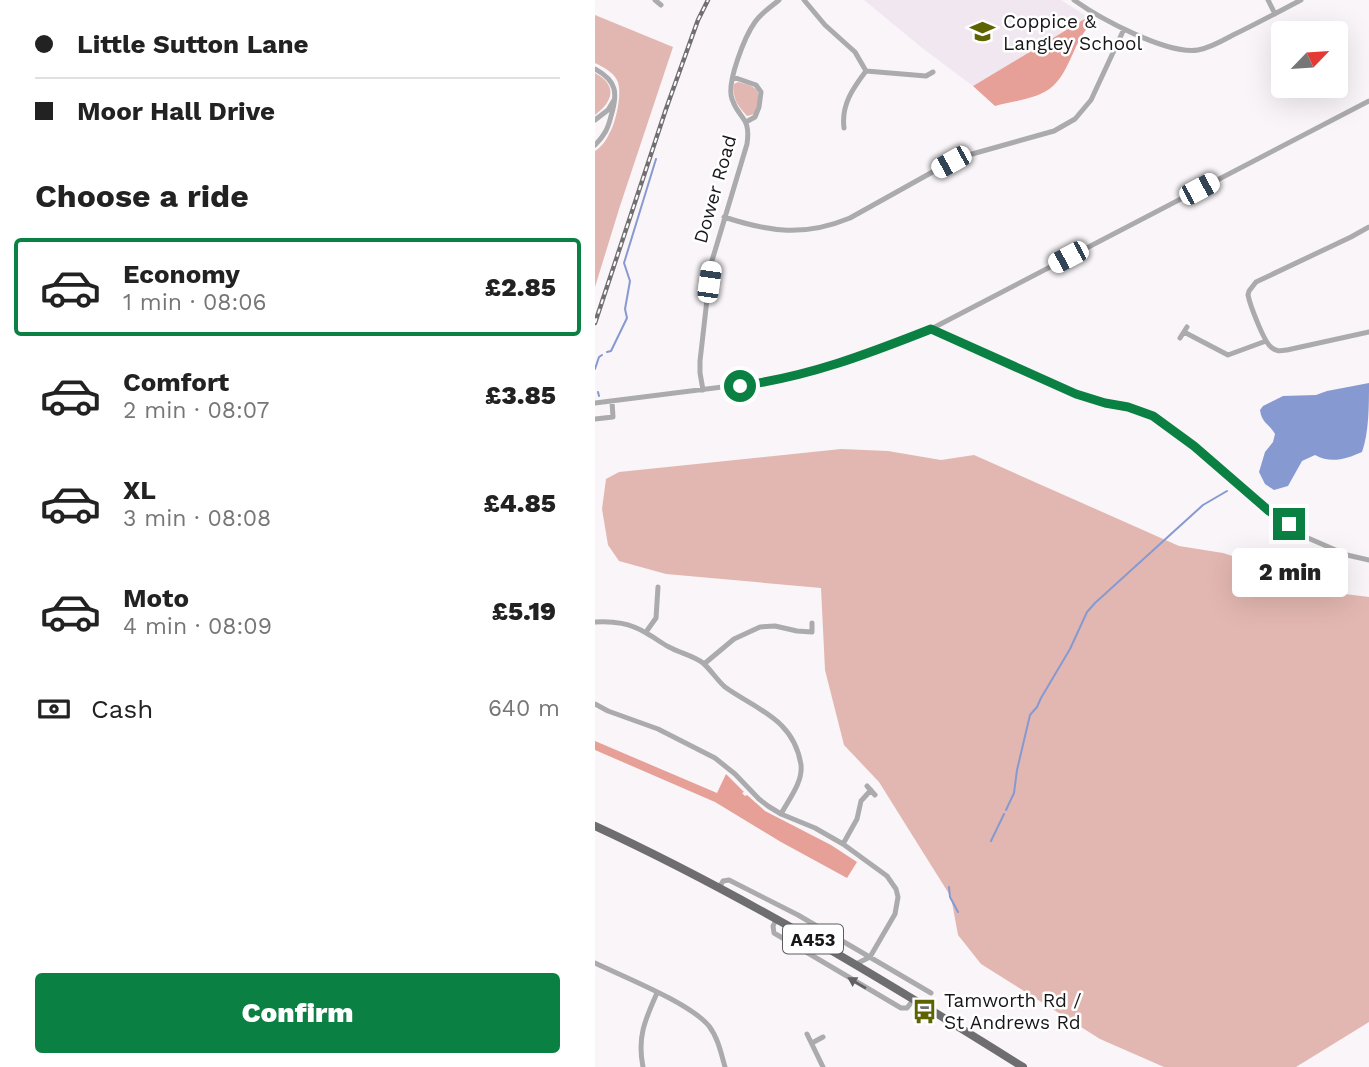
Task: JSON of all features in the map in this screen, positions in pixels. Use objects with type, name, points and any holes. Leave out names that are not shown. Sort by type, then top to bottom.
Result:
[{"type":"main road","name":"A453","points":[[595,826],[777,918],[872,973],[1023,1067]]},
{"type":"street","points":[[655,0],[661,5]]},
{"type":"street","name":"Dower Road","points":[[703,390],[700,361],[715,248],[747,145],[746,122],[730,91],[748,33],[758,17],[779,0]]},
{"type":"street","points":[[804,0],[825,25],[855,52],[866,71]]},
{"type":"street","points":[[1074,0],[1124,29],[1182,50],[1199,50],[1215,44],[1301,0]]},
{"type":"street","points":[[1268,0],[1275,14]]},
{"type":"street","points":[[724,217],[776,231],[795,232],[832,226],[965,156],[1054,131],[1075,120],[1091,100],[1124,29]]},
{"type":"street","points":[[595,69],[610,80],[616,98],[605,135],[595,145]]},
{"type":"street","points":[[866,71],[926,76],[932,74],[935,81]]},
{"type":"street","points":[[841,124],[851,91],[866,71]]},
{"type":"street","name":"Dower Road","points":[[733,77],[756,85],[761,92],[755,117],[746,122]]},
{"type":"street","points":[[595,120],[608,110],[616,98]]},
{"type":"street","points":[[595,403],[770,382],[854,359],[931,329],[1369,101]]},
{"type":"street","points":[[1369,227],[1256,282],[1248,295],[1266,341],[1272,348],[1282,351],[1369,332]]},
{"type":"street","points":[[931,329],[1076,394],[1153,416],[1194,446],[1269,511],[1308,538],[1347,555],[1369,560]]},
{"type":"street","points":[[1184,332],[1228,355],[1266,341]]},
{"type":"street","points":[[595,419],[613,417],[612,402]]},
{"type":"street","points":[[646,632],[656,618],[658,587]]},
{"type":"street","points":[[595,622],[624,623],[646,632],[670,648],[704,664],[725,686],[774,717],[793,743],[799,756],[801,772],[800,780],[781,814]]},
{"type":"street","points":[[704,664],[734,639],[760,627],[775,626],[812,632],[812,623]]},
{"type":"street","points":[[595,704],[658,729],[715,758],[759,799],[781,814],[815,828],[843,844],[887,876],[898,897],[895,914],[870,957],[856,964]]},
{"type":"street","points":[[843,844],[857,819],[861,801],[871,790]]},
{"type":"street","points":[[719,888],[723,881],[729,880],[786,909],[931,993]]},
{"type":"street","points":[[777,918],[773,926],[774,933],[889,1002],[904,1009],[914,999]]},
{"type":"street","points":[[870,957],[872,973]]},
{"type":"street","points":[[595,963],[699,1015],[711,1028],[725,1067]]},
{"type":"street","points":[[923,988],[927,981]]},
{"type":"street","points":[[643,1067],[641,1033],[657,993]]},
{"type":"street","points":[[807,1034],[824,1067]]},
{"type":"street","points":[[812,1043],[823,1037]]},
{"type":"shaded area","name":"Coppice & Langley School","points":[[864,0],[1061,0],[1088,17],[973,86]]},
{"type":"shaded area","points":[[595,15],[673,47],[595,287],[595,151],[612,129],[618,107],[619,85],[615,77],[595,63]]},
{"type":"shaded area","points":[[1088,17],[1094,21],[1082,36],[1059,79],[1047,90],[1033,97],[995,106],[973,86]]},
{"type":"shaded area","points":[[595,73],[607,83],[610,94],[606,105],[595,115]]},
{"type":"shaded area","points":[[738,82],[752,86],[758,92],[755,114],[747,116],[736,102],[734,84]]},
{"type":"shaded area","points":[[841,449],[888,451],[941,460],[974,455],[1179,546],[1223,553],[1337,593],[1369,597],[1369,1022],[1296,1067],[1164,1067],[1100,1039],[981,964],[958,935],[951,897],[879,782],[844,745],[825,670],[821,588],[666,574],[619,561],[608,545],[602,509],[606,479],[619,472]]},
{"type":"shaded area","points":[[595,741],[717,793],[726,774],[745,796],[765,811],[831,845],[857,862],[847,878],[715,802],[595,750]]},
{"type":"water","points":[[1369,383],[1369,409],[1362,452],[1339,460],[1315,455],[1302,461],[1288,486],[1274,490],[1265,484],[1259,472],[1265,452],[1273,442],[1275,434],[1262,418],[1260,410],[1263,406],[1283,396],[1316,395]]},
{"type":"waterway","points":[[607,352],[611,351],[627,318],[625,309],[630,281],[624,263],[656,159]]},
{"type":"waterway","points":[[595,369],[602,355]]},
{"type":"waterway","points":[[598,392],[599,396]]},
{"type":"waterway","points":[[1006,810],[1014,793],[1030,715],[1070,649],[1087,612],[1203,505],[1227,491]]},
{"type":"waterway","points":[[991,841],[1004,814]]},
{"type":"waterway","points":[[949,887],[950,897],[958,912]]},
{"type":"railway","points":[[595,323],[666,109],[698,20],[708,0]]},
{"type":"place","name":"Coppice & Langley School","points":[[983,32]]},
{"type":"place","name":"Tamworth Rd / St Andrews Rd","points":[[924,1011]]},
{"type":"route","points":[[740,386],[770,382],[827,368],[931,329],[1076,394],[1153,416],[1194,446],[1269,511],[1289,524]]}]
